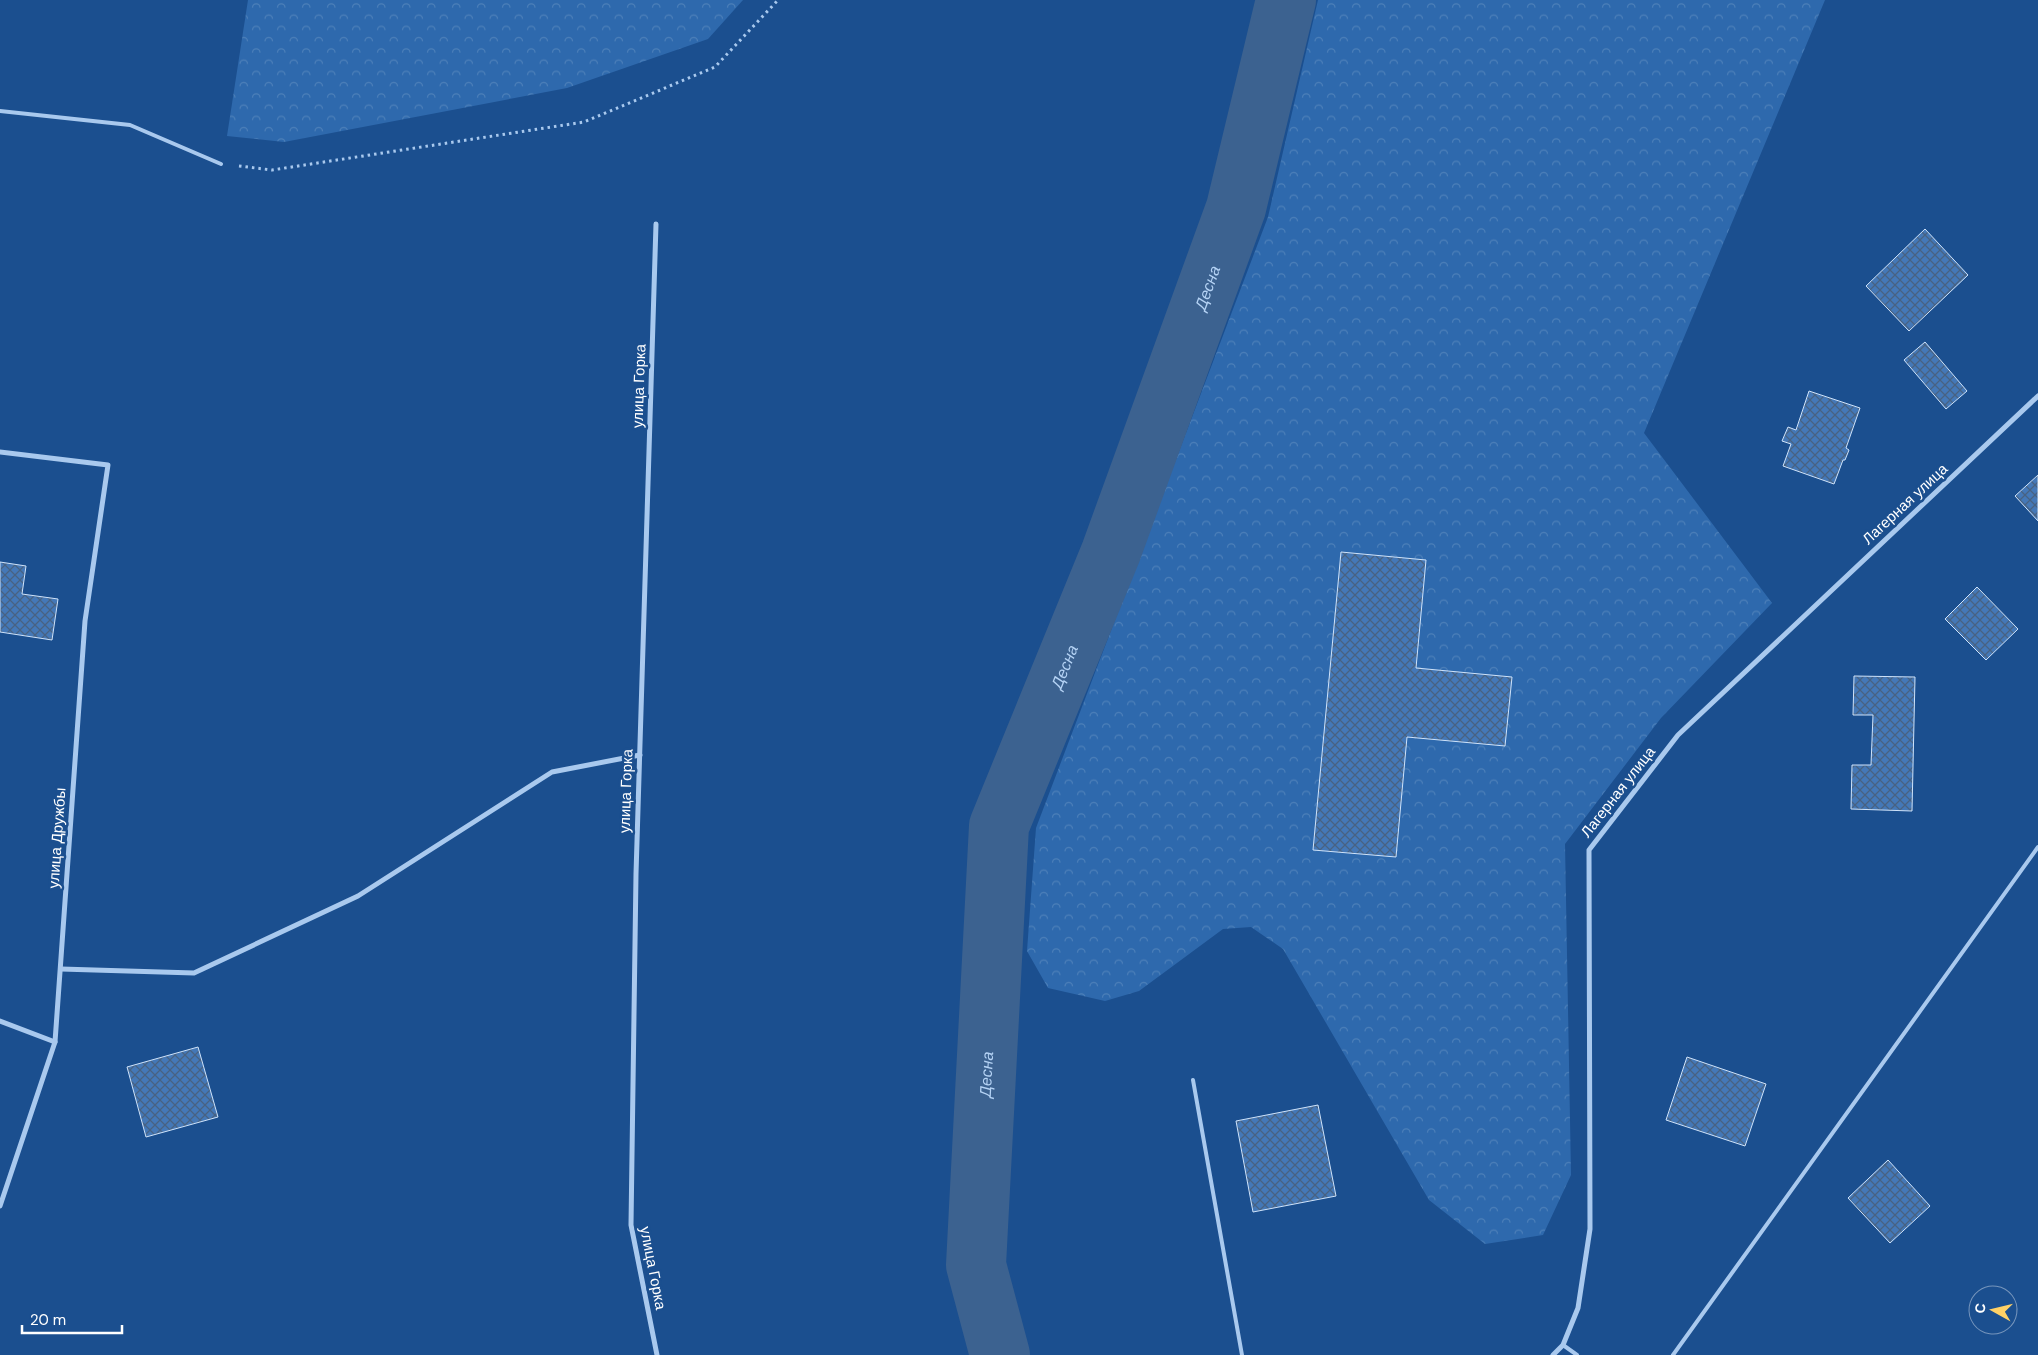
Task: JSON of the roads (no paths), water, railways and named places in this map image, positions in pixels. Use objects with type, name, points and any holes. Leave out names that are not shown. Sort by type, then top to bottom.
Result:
[{"type":"street","name":"улица Горка","points":[[656,224],[640,755],[631,1225],[658,1355]]},
{"type":"street","name":"Лагерная улица","points":[[1553,1355],[1563,1345],[1578,1308],[1590,1229],[1589,850],[1678,735],[2038,396]]},
{"type":"street","name":"улица Дружбы","points":[[0,452],[108,465],[85,621],[55,1042],[0,1206]]},
{"type":"street","points":[[61,969],[194,973],[358,896],[552,772],[640,755]]},
{"type":"street","points":[[0,1021],[55,1042]]},
{"type":"lane","points":[[0,111],[130,125],[221,164]]},
{"type":"lane","points":[[1674,1355],[2038,847]]},
{"type":"lane","points":[[1193,1080],[1242,1355]]},
{"type":"lane","points":[[1563,1345],[1577,1355]]},
{"type":"waterway","name":"Десна","points":[[1000,1355],[976,1265],[999,826],[1111,552],[1236,208],[1286,0]]}]
